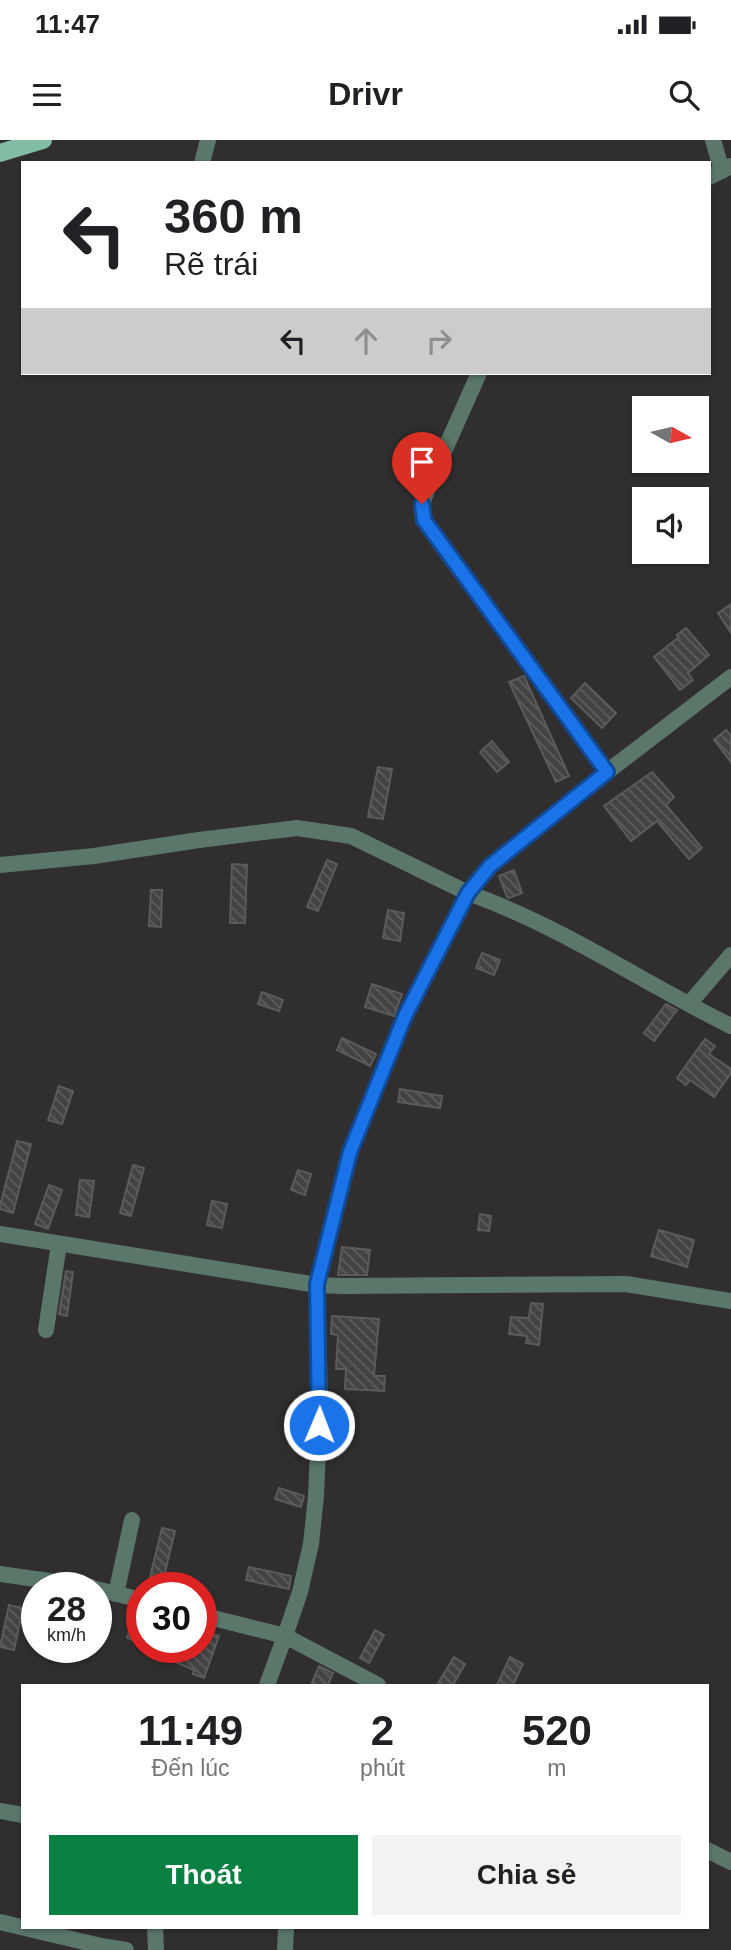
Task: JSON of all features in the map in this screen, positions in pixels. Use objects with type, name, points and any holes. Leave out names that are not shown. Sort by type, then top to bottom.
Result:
[{"type":"main road","points":[[0,153],[43,140]]},
{"type":"street","points":[[203,161],[208,140]]},
{"type":"street","points":[[713,140],[721,171]]},
{"type":"street","points":[[478,375],[429,485],[422,504],[424,520],[607,772]]},
{"type":"street","points":[[267,1684],[300,1591],[316,1496],[320,1402],[317,1284],[350,1152],[405,1016],[468,893],[490,866],[731,677]]},
{"type":"street","points":[[0,865],[94,856],[297,828],[351,836],[468,893],[509,908],[731,1026]]},
{"type":"street","points":[[689,1004],[731,955]]},
{"type":"street","points":[[0,1234],[317,1284],[626,1284],[731,1301]]},
{"type":"street","points":[[46,1330],[60,1244]]},
{"type":"street","points":[[116,1594],[132,1520]]},
{"type":"street","points":[[0,1574],[21,1577]]},
{"type":"street","points":[[112,1593],[126,1596]]},
{"type":"street","points":[[217,1619],[285,1636],[376,1684]]},
{"type":"street","points":[[0,1811],[21,1815]]},
{"type":"street","points":[[709,1851],[731,1862]]},
{"type":"street","points":[[0,1922],[21,1927]]},
{"type":"street","points":[[29,1929],[126,1950]]},
{"type":"street","points":[[155,1929],[156,1950]]},
{"type":"street","points":[[285,1950],[286,1929]]},
{"type":"building","points":[[731,604],[731,633],[718,613]]},
{"type":"building","points":[[686,628],[709,655],[688,673],[693,680],[680,690],[654,657]]},
{"type":"building","points":[[524,676],[569,776],[556,782],[509,682]]},
{"type":"building","points":[[585,683],[616,713],[602,728],[571,698]]},
{"type":"building","points":[[726,730],[731,736],[731,762],[714,740]]},
{"type":"building","points":[[492,741],[509,762],[497,772],[480,752]]},
{"type":"building","points":[[378,767],[392,769],[383,819],[368,817]]},
{"type":"building","points":[[652,772],[674,797],[666,805],[702,848],[689,859],[657,821],[631,841],[604,806]]},
{"type":"building","points":[[327,860],[337,864],[318,911],[307,907]]},
{"type":"building","points":[[232,864],[247,865],[245,923],[230,923]]},
{"type":"building","points":[[514,870],[522,893],[509,898],[499,876]]},
{"type":"building","points":[[151,890],[162,890],[161,927],[149,926]]},
{"type":"building","points":[[388,910],[404,913],[400,941],[383,938]]},
{"type":"building","points":[[482,953],[500,960],[494,975],[476,968]]},
{"type":"building","points":[[372,984],[402,994],[394,1016],[365,1007]]},
{"type":"building","points":[[262,992],[283,1000],[279,1011],[258,1004]]},
{"type":"building","points":[[666,1004],[677,1010],[654,1041],[644,1033]]},
{"type":"building","points":[[342,1038],[376,1054],[370,1066],[337,1050]]},
{"type":"building","points":[[705,1039],[715,1046],[709,1054],[731,1069],[714,1097],[690,1080],[686,1085],[677,1078]]},
{"type":"building","points":[[59,1086],[73,1091],[62,1124],[48,1120]]},
{"type":"building","points":[[400,1089],[442,1096],[440,1108],[398,1102]]},
{"type":"building","points":[[17,1141],[31,1144],[13,1213],[0,1209],[0,1206]]},
{"type":"building","points":[[133,1165],[144,1168],[131,1216],[120,1213]]},
{"type":"building","points":[[298,1170],[311,1174],[305,1195],[291,1190]]},
{"type":"building","points":[[80,1180],[94,1181],[89,1217],[76,1215]]},
{"type":"building","points":[[49,1185],[62,1190],[48,1229],[35,1224]]},
{"type":"building","points":[[212,1201],[227,1204],[222,1228],[207,1225]]},
{"type":"building","points":[[480,1214],[491,1216],[489,1231],[478,1230]]},
{"type":"building","points":[[659,1230],[694,1240],[687,1267],[651,1256]]},
{"type":"building","points":[[342,1247],[370,1250],[367,1275],[338,1275]]},
{"type":"building","points":[[66,1271],[73,1272],[67,1316],[59,1314]]},
{"type":"building","points":[[531,1303],[543,1304],[539,1345],[526,1343],[527,1336],[509,1334],[511,1317],[529,1318]]},
{"type":"building","points":[[332,1316],[379,1319],[374,1376],[385,1376],[384,1391],[345,1389],[346,1369],[336,1369],[338,1335],[331,1334]]},
{"type":"building","points":[[279,1488],[304,1496],[301,1507],[275,1499]]},
{"type":"building","points":[[162,1528],[175,1531],[165,1572],[151,1572]]},
{"type":"building","points":[[249,1567],[291,1576],[289,1589],[246,1580]]},
{"type":"building","points":[[9,1605],[21,1608],[14,1650],[0,1647]]},
{"type":"building","points":[[375,1630],[384,1635],[369,1663],[360,1658]]},
{"type":"building","points":[[454,1657],[465,1664],[454,1684],[438,1684]]},
{"type":"building","points":[[510,1657],[523,1664],[513,1684],[497,1684]]},
{"type":"building","points":[[178,1663],[209,1663],[204,1678],[193,1674],[194,1670]]},
{"type":"building","points":[[319,1666],[333,1673],[328,1684],[311,1684]]},
{"type":"route","points":[[319,1425],[317,1284],[350,1152],[405,1016],[468,893],[490,866],[607,772],[424,520],[422,504]]}]
